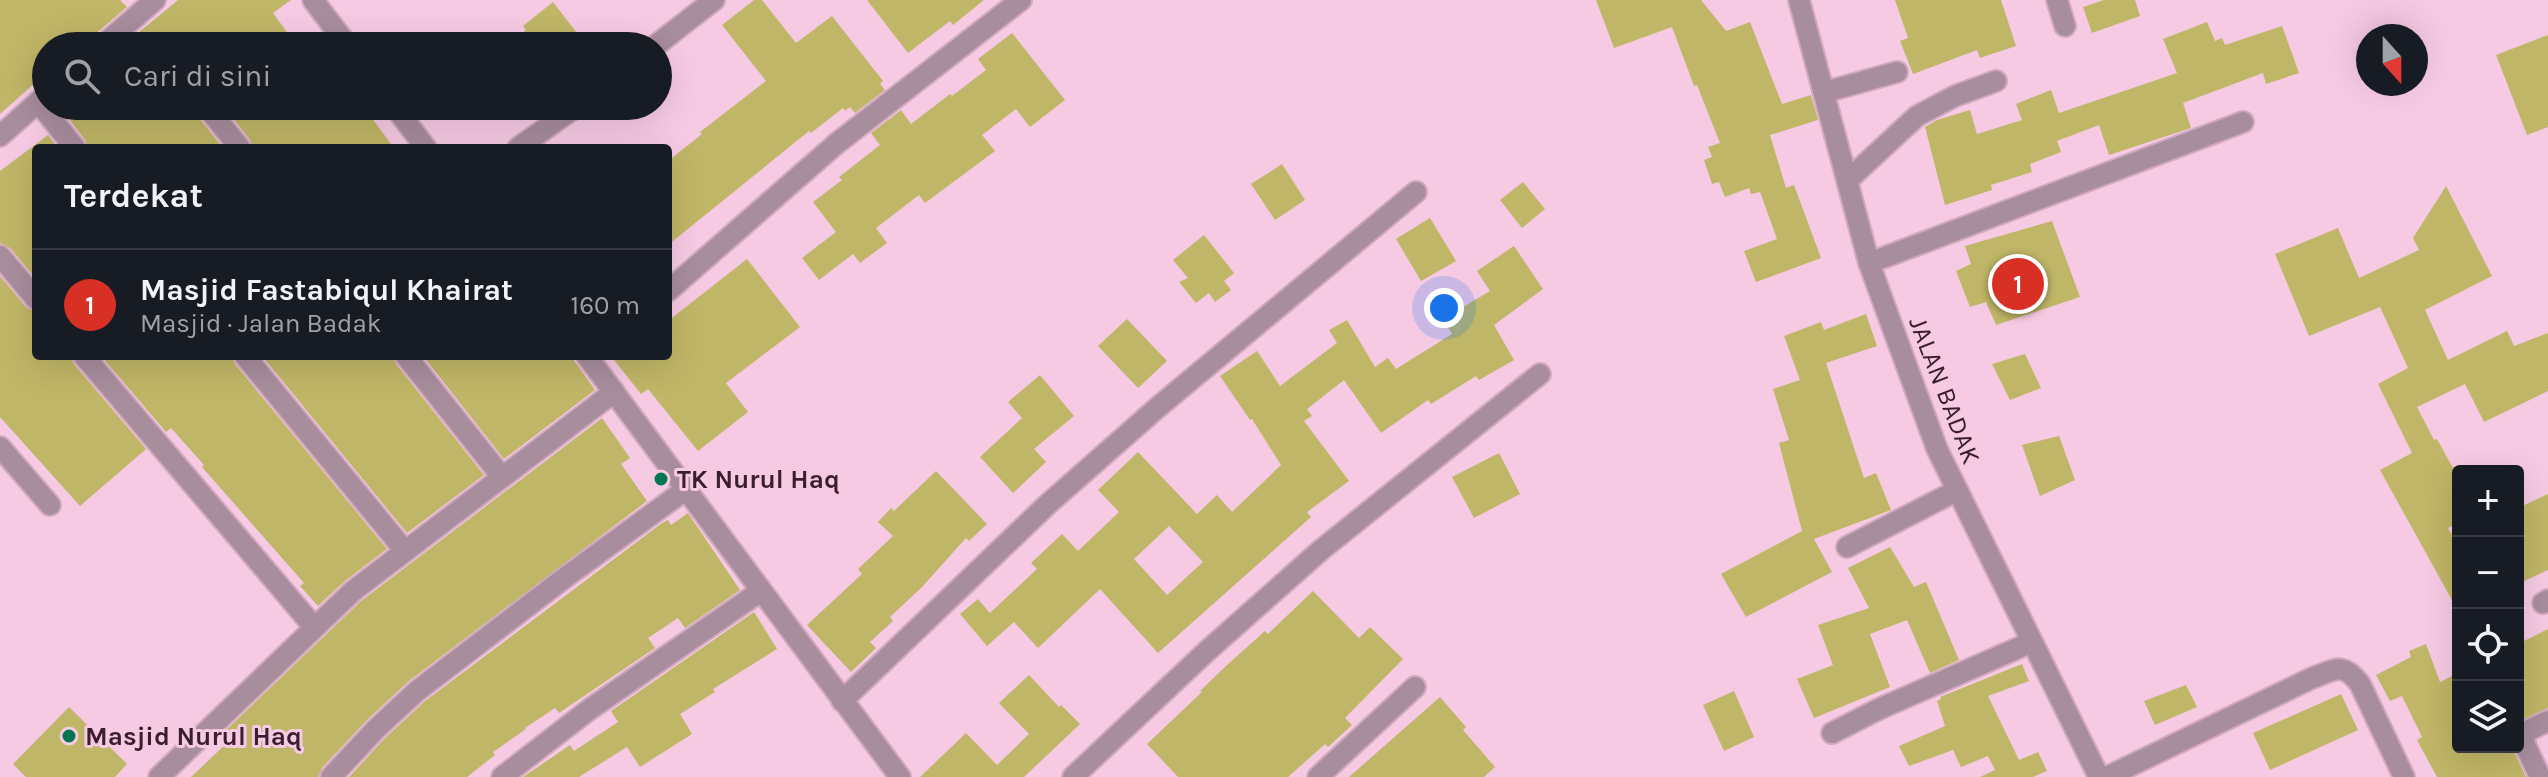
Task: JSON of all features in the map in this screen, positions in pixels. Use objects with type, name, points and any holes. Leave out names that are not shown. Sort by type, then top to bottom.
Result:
[{"type":"street","points":[[118,32],[155,0]]},
{"type":"street","points":[[313,0],[337,32]]},
{"type":"street","points":[[672,33],[714,0]]},
{"type":"street","points":[[672,288],[836,144],[1021,0]]},
{"type":"street","name":"JALAN BADAK","points":[[1799,0],[1869,263],[1937,449],[2099,777]]},
{"type":"street","points":[[2057,0],[2065,26]]},
{"type":"street","points":[[1825,92],[1897,72]]},
{"type":"street","points":[[1848,180],[1917,116],[1955,96],[1996,81]]},
{"type":"street","points":[[0,136],[32,107]]},
{"type":"street","points":[[57,120],[72,144]]},
{"type":"street","points":[[217,120],[237,144]]},
{"type":"street","points":[[405,120],[423,144]]},
{"type":"street","points":[[524,144],[557,120]]},
{"type":"street","points":[[1869,263],[2243,122]]},
{"type":"street","points":[[842,701],[1048,504],[1157,408],[1416,192]]},
{"type":"street","points":[[0,256],[32,294]]},
{"type":"street","points":[[87,360],[314,627]]},
{"type":"street","points":[[248,360],[405,551]]},
{"type":"street","points":[[409,360],[502,477]]},
{"type":"street","points":[[592,360],[685,490],[900,777]]},
{"type":"street","points":[[1073,777],[1206,652],[1321,550],[1540,374]]},
{"type":"street","points":[[159,777],[353,591],[614,392]]},
{"type":"street","points":[[0,447],[50,505]]},
{"type":"street","points":[[331,777],[417,691],[685,490]]},
{"type":"street","points":[[1847,547],[1956,491]]},
{"type":"street","points":[[502,777],[590,709],[761,591]]},
{"type":"street","points":[[1832,733],[2032,642]]},
{"type":"street","points":[[2107,777],[2312,678],[2340,668],[2351,672],[2360,684],[2404,777]]},
{"type":"street","points":[[1318,777],[1415,687]]},
{"type":"street","points":[[2540,777],[2523,737],[2527,731],[2548,721]]},
{"type":"building","points":[[0,0],[120,0],[127,7],[98,32],[32,32],[32,85],[0,114]]},
{"type":"building","points":[[178,0],[291,0],[273,13],[287,32],[139,32]]},
{"type":"building","points":[[754,0],[762,0],[796,43],[832,16],[883,81],[880,84],[885,90],[855,113],[850,107],[845,111],[843,108],[811,133],[809,131],[672,242],[672,158],[766,81],[722,25]]},
{"type":"building","points":[[867,0],[984,0],[953,25],[950,21],[908,53]]},
{"type":"building","points":[[1596,0],[1701,0],[1726,31],[1750,22],[1782,104],[1811,95],[1818,120],[1770,135],[1786,188],[1794,185],[1821,258],[1756,282],[1744,251],[1777,239],[1760,192],[1751,194],[1749,188],[1725,197],[1719,182],[1712,184],[1704,160],[1712,157],[1708,147],[1720,143],[1672,27],[1614,48]]},
{"type":"building","points":[[1895,0],[2001,0],[2016,46],[1980,58],[1977,50],[1913,74],[1900,41],[1908,38]]},
{"type":"building","points":[[2104,0],[2135,0],[2140,16],[2092,33],[2083,7]]},
{"type":"building","points":[[553,2],[576,32],[524,32],[526,30],[523,26]]},
{"type":"building","points":[[2207,22],[2215,41],[2222,38],[2225,45],[2282,26],[2299,73],[2266,84],[2263,73],[2183,103],[2191,128],[2109,155],[2099,125],[2057,141],[2061,152],[2030,164],[2032,172],[1991,185],[1992,190],[1945,205],[1925,127],[1970,110],[1977,134],[2022,120],[2016,104],[2051,90],[2059,113],[2177,73],[2163,39]]},
{"type":"building","points":[[1012,33],[1065,100],[1030,127],[1016,109],[982,135],[995,151],[925,203],[919,195],[876,228],[887,243],[860,263],[853,254],[819,280],[802,258],[836,232],[813,202],[880,145],[871,133],[901,110],[911,124],[950,94],[952,96],[986,70],[978,59]]},
{"type":"building","points":[[2548,35],[2548,127],[2527,135],[2496,55]]},
{"type":"building","points":[[70,120],[201,120],[220,144],[86,144]]},
{"type":"building","points":[[234,120],[373,120],[391,144],[252,144]]},
{"type":"building","points":[[48,135],[55,144],[36,144]]},
{"type":"building","points":[[32,147],[32,274],[10,248],[0,243],[0,171]]},
{"type":"building","points":[[1282,164],[1305,200],[1275,220],[1251,184]]},
{"type":"building","points":[[1523,182],[1545,209],[1522,228],[1500,200]]},
{"type":"building","points":[[2446,186],[2492,276],[2425,310],[2448,360],[2507,331],[2514,346],[2548,333],[2548,391],[2484,422],[2465,384],[2417,407],[2452,466],[2452,526],[2448,528],[2452,535],[2452,600],[2380,470],[2412,453],[2378,384],[2408,368],[2380,307],[2309,336],[2275,254],[2338,228],[2359,278],[2419,250],[2413,238]]},
{"type":"building","points":[[1430,218],[1456,261],[1421,281],[1396,239]]},
{"type":"building","points":[[2052,221],[2080,297],[1996,325],[1986,302],[1970,307],[1956,271],[1971,264],[1965,246]]},
{"type":"building","points":[[1204,235],[1234,273],[1224,281],[1231,290],[1215,302],[1209,293],[1196,303],[1179,282],[1188,278],[1173,260]]},
{"type":"building","points":[[1514,246],[1543,289],[1494,325],[1514,360],[1479,380],[1476,376],[1431,404],[1428,400],[1381,433],[1344,380],[1307,409],[1312,416],[1304,421],[1349,481],[1307,512],[1311,517],[1158,653],[1100,589],[1038,648],[1014,622],[987,646],[960,614],[978,599],[990,613],[1037,569],[1031,563],[1062,534],[1078,551],[1119,512],[1098,490],[1138,452],[1197,514],[1217,495],[1232,512],[1281,465],[1220,376],[1257,351],[1280,386],[1337,343],[1329,330],[1347,320],[1375,367],[1388,358],[1396,369],[1452,334],[1443,319],[1490,291],[1477,271]],"holes":[[[1169,526],[1203,562],[1167,595],[1134,559]]]},
{"type":"building","points":[[747,259],[800,327],[726,383],[748,412],[698,451],[648,389],[641,394],[614,360],[672,360],[672,318]]},
{"type":"building","points":[[0,276],[32,310],[32,360],[72,360],[146,449],[80,506],[0,417]]},
{"type":"building","points":[[1866,314],[1877,346],[1826,363],[1864,478],[1876,473],[1891,510],[1814,539],[1832,572],[1746,617],[1721,574],[1802,531],[1779,443],[1789,440],[1773,389],[1800,380],[1784,336],[1821,322],[1824,330]]},
{"type":"building","points":[[1127,319],[1167,361],[1138,388],[1098,346]]},
{"type":"building","points":[[2025,354],[2041,388],[2010,400],[1992,364]]},
{"type":"building","points":[[104,360],[234,360],[387,549],[318,606],[300,586],[304,583],[202,467],[204,465],[171,428],[166,432]]},
{"type":"building","points":[[265,360],[394,360],[484,475],[407,533]]},
{"type":"building","points":[[426,360],[574,360],[595,390],[504,459]]},
{"type":"building","points":[[1040,375],[1074,416],[1034,449],[1046,462],[1013,493],[980,457],[1022,418],[1008,402]]},
{"type":"building","points":[[602,418],[630,458],[621,464],[647,501],[409,681],[367,720],[322,768],[318,777],[191,777],[230,740],[223,733],[361,601]]},
{"type":"building","points":[[2059,436],[2075,480],[2040,496],[2022,445]]},
{"type":"building","points":[[1499,453],[1520,494],[1474,518],[1452,477]]},
{"type":"building","points":[[936,471],[987,524],[969,541],[966,538],[890,617],[893,621],[870,642],[876,648],[851,672],[807,625],[862,574],[858,569],[893,536],[878,522]]},
{"type":"building","points":[[2548,494],[2548,570],[2524,581],[2524,537],[2524,505]]},
{"type":"building","points":[[688,513],[740,590],[685,628],[678,618],[648,638],[655,648],[559,713],[555,708],[525,728],[467,777],[349,777],[425,701],[662,523],[668,520],[671,525]]},
{"type":"building","points":[[1890,547],[1914,587],[1926,582],[1959,660],[1930,673],[1907,620],[1870,634],[1890,687],[1814,718],[1797,679],[1833,665],[1818,625],[1869,608],[1848,568]]},
{"type":"building","points":[[1313,591],[1359,638],[1370,627],[1403,659],[1345,718],[1352,725],[1288,777],[1178,777],[1147,744],[1227,665],[1265,631],[1268,634]]},
{"type":"building","points":[[754,612],[777,649],[680,714],[692,734],[640,767],[627,747],[579,777],[523,777],[570,745],[574,751],[618,722],[611,711]]},
{"type":"building","points":[[2548,629],[2548,708],[2524,719],[2524,681],[2524,641]]},
{"type":"building","points":[[2426,644],[2440,682],[2452,676],[2452,753],[2515,753],[2526,777],[2437,777],[2417,740],[2422,737],[2402,696],[2390,701],[2376,675],[2411,657],[2409,651]]},
{"type":"building","points":[[2022,664],[2029,681],[1988,696],[2019,760],[2038,752],[2047,771],[2033,777],[1980,777],[1995,770],[1988,756],[1961,767],[1953,750],[1909,766],[1899,746],[1945,726],[1937,701],[1940,697]]},
{"type":"building","points":[[1029,675],[1080,724],[1024,777],[920,777],[966,733],[997,765],[1029,734],[999,703]]},
{"type":"building","points":[[2186,685],[2197,707],[2155,725],[2144,701]]},
{"type":"building","points":[[1734,691],[1754,737],[1724,751],[1703,705]]},
{"type":"building","points":[[2341,694],[2358,730],[2270,770],[2253,733]]},
{"type":"building","points":[[1440,697],[1495,767],[1484,777],[1349,777]]},
{"type":"building","name":"Masjid Nurul Haq","points":[[69,707],[127,764],[115,777],[26,777],[13,764]]},
{"type":"place","name":"Masjid Fastabiqul Khairat","points":[[2018,284]]},
{"type":"place","name":"TK Nurul Haq","points":[[661,479]]},
{"type":"place","name":"Masjid Nurul Haq","points":[[69,736]]}]
